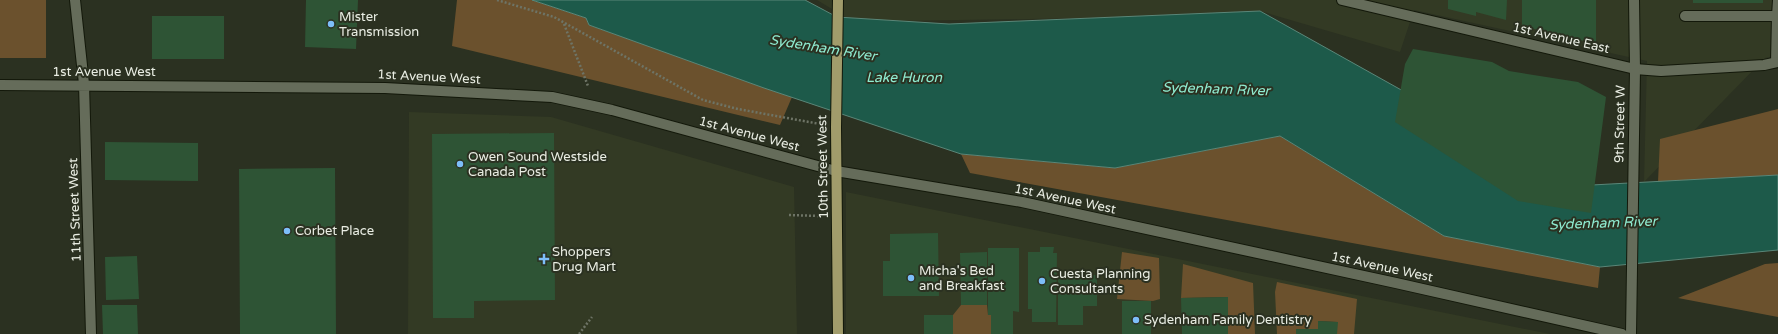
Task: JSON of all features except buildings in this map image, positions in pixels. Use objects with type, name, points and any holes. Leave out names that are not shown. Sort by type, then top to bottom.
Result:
[{"type":"main road","name":"10th Street West","points":[[838,0],[836,127],[838,334]]},
{"type":"street","name":"11th Street West","points":[[75,0],[84,84],[91,334]]},
{"type":"street","name":"1st Avenue East","points":[[1342,0],[1635,69],[1661,71],[1764,65],[1777,62]]},
{"type":"street","name":"9th Street W","points":[[1631,334],[1632,180],[1635,69],[1634,0]]},
{"type":"street","points":[[1777,62],[1778,0]]},
{"type":"street","points":[[1685,16],[1778,16]]},
{"type":"street","name":"1st Avenue West","points":[[0,85],[84,84],[385,88],[552,97],[596,106],[836,171],[1022,202],[1403,284],[1622,334]]},
{"type":"path","points":[[497,0],[554,17],[703,100],[738,109],[836,127]]},
{"type":"path","points":[[564,23],[596,106]]},
{"type":"path","points":[[789,215],[837,216]]},
{"type":"path","points":[[579,334],[592,317]]},
{"type":"shaded area","points":[[0,0],[46,0],[46,58],[0,58]]},
{"type":"shaded area","points":[[457,0],[532,0],[586,18],[589,25],[792,97],[780,125],[452,46]]},
{"type":"shaded area","points":[[817,0],[1778,0],[1778,55],[1765,58],[1644,182],[1647,61],[1414,10],[1400,52],[1260,11],[1087,18],[899,21],[847,18]]},
{"type":"shaded area","points":[[1778,109],[1778,175],[1658,182],[1660,139]]},
{"type":"shaded area","points":[[409,112],[551,117],[794,187],[797,334],[408,334]]},
{"type":"shaded area","points":[[1280,136],[1444,236],[1600,267],[1598,288],[970,173],[961,154],[1115,168]]},
{"type":"shaded area","points":[[846,192],[1550,334],[846,334]]},
{"type":"shaded area","points":[[1122,252],[1159,258],[1160,299],[1153,301],[1117,299]]},
{"type":"shaded area","points":[[1778,263],[1778,317],[1678,298],[1765,264]]},
{"type":"shaded area","points":[[1183,264],[1253,283],[1255,334],[1228,334],[1228,297],[1181,298]]},
{"type":"shaded area","points":[[1277,282],[1357,299],[1354,334],[1337,334],[1337,322],[1319,321],[1318,329],[1296,329],[1296,334],[1277,334],[1275,292]]},
{"type":"shaded area","points":[[961,305],[987,305],[988,315],[991,315],[991,334],[953,334],[953,315]]},
{"type":"water","points":[[532,0],[805,0],[837,17],[949,24],[1260,11],[1573,186],[1778,175],[1778,250],[1600,267],[1444,236],[1280,136],[1115,168],[961,154],[764,88],[589,25],[586,18]]},
{"type":"place","name":"Mister Transmission","points":[[331,24]]},
{"type":"place","name":"Owen Sound Westside Canada Post","points":[[460,164]]},
{"type":"place","name":"Corbet Place","points":[[287,231]]},
{"type":"place","name":"Shoppers Drug Mart","points":[[544,259]]},
{"type":"place","name":"Micha's Bed and Breakfast","points":[[911,278]]},
{"type":"place","name":"Cuesta Planning Consultants","points":[[1042,281]]},
{"type":"place","name":"Sydenham Family Dentistry","points":[[1136,320]]},
{"type":"water label","name":"Sydenham River","points":[[823,48]]},
{"type":"water label","name":"Lake Huron","points":[[904,77]]},
{"type":"water label","name":"Sydenham River","points":[[1216,89]]},
{"type":"water label","name":"Sydenham River","points":[[1603,223]]}]
